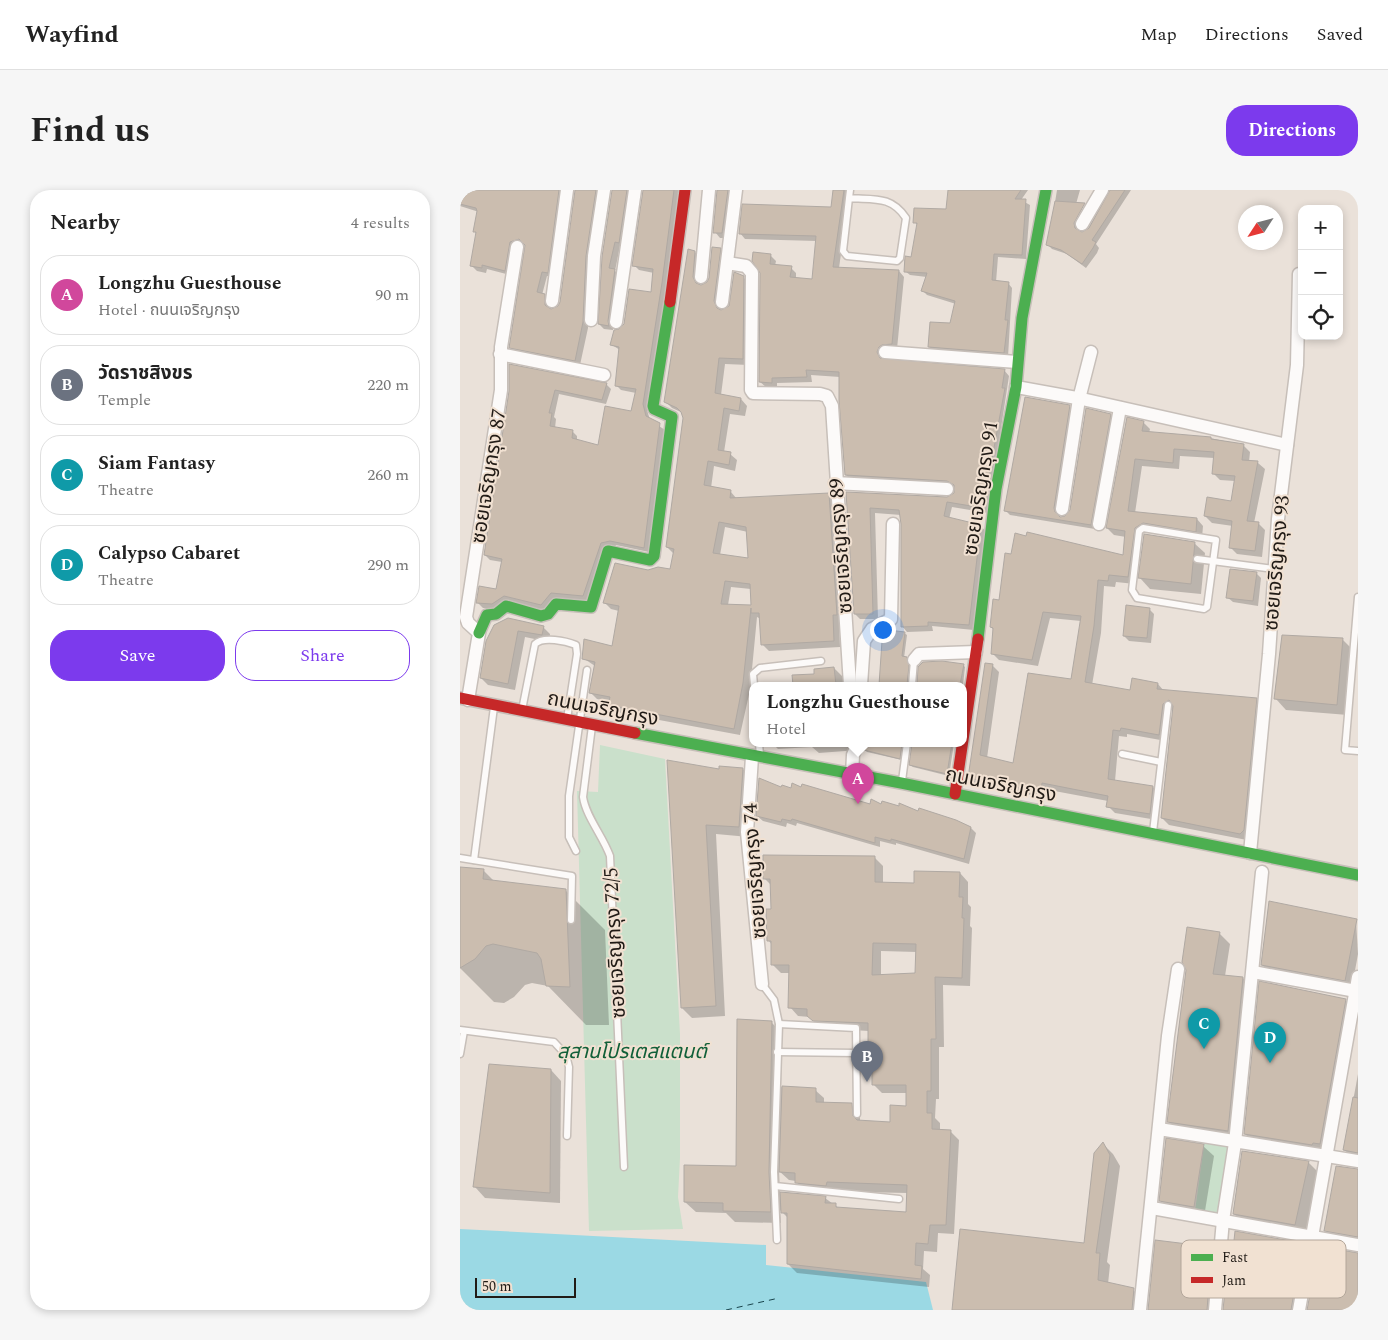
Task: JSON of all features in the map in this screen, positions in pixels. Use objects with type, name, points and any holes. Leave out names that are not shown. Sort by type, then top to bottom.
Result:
[{"type":"street","points":[[552,301],[567,190]]},
{"type":"street","points":[[591,320],[594,256],[604,190]]},
{"type":"street","points":[[616,322],[635,190]]},
{"type":"street","points":[[464,699],[479,633],[486,615],[496,614],[506,606],[541,616],[548,614],[556,604],[591,607],[608,551],[650,560],[654,556],[672,417],[654,409],[654,406],[673,286],[685,190]]},
{"type":"street","points":[[701,277],[710,190]]},
{"type":"street","points":[[722,302],[736,190]]},
{"type":"street","name":"ซอยเจริญกรุง 91","points":[[967,716],[996,489],[1016,387],[1022,318],[1046,190]]},
{"type":"street","points":[[1082,224],[1102,190]]},
{"type":"street","name":"ซอยเจริญกรุง 87","points":[[479,633],[468,623],[466,617],[501,390],[500,354],[517,247]]},
{"type":"street","name":"ซอยเจริญกรุง 89","points":[[727,262],[746,266],[752,273],[751,390],[753,393],[820,394],[826,396],[832,406],[850,682]]},
{"type":"street","name":"ซอยเจริญกรุง 93","points":[[1250,853],[1274,570],[1297,365],[1299,295]]},
{"type":"street","points":[[885,352],[1017,362]]},
{"type":"street","points":[[1062,509],[1079,399],[1091,352]]},
{"type":"street","points":[[500,354],[604,374]]},
{"type":"street","points":[[1016,387],[1287,445]]},
{"type":"street","points":[[1099,524],[1120,408]]},
{"type":"street","points":[[836,483],[947,489]]},
{"type":"street","points":[[861,682],[864,641],[867,633],[891,619],[893,524]]},
{"type":"street","points":[[914,660],[919,654],[976,652]]},
{"type":"street","name":"ถนนเจริญกรุง","points":[[464,699],[756,758],[901,783],[1358,875]]},
{"type":"street","name":"ซอยเจริญกรุง 91","points":[[956,794],[963,747]]},
{"type":"street","points":[[852,774],[853,749]]},
{"type":"street","name":"ซอยเจริญกรุง 74","points":[[756,758],[747,832],[762,984]]},
{"type":"street","points":[[1221,1240],[1235,1142],[1262,872]]},
{"type":"street","points":[[1140,1310],[1178,970]]},
{"type":"street","points":[[1253,972],[1356,991]]},
{"type":"street","points":[[1311,1240],[1358,977]]},
{"type":"street","points":[[1159,1129],[1358,1161]]},
{"type":"street","points":[[1152,1208],[1335,1240]]},
{"type":"lane","points":[[849,198],[889,201],[902,211],[906,218],[900,258],[897,261],[846,256],[843,251],[849,198],[850,190]]},
{"type":"lane","points":[[1143,528],[1214,539],[1216,542],[1214,561],[1209,605],[1204,609],[1137,598],[1132,590],[1139,532],[1143,528]]},
{"type":"lane","points":[[1197,559],[1274,570]]},
{"type":"lane","points":[[1358,597],[1346,750],[1358,752]]},
{"type":"lane","points":[[522,711],[535,644],[541,640],[570,642],[576,646],[578,654],[567,720]]},
{"type":"lane","points":[[912,682],[914,660]]},
{"type":"lane","points":[[754,682],[753,674],[760,668],[821,661]]},
{"type":"lane","name":"ซอยเจริญกรุง 72/5","points":[[576,852],[569,837],[569,796],[587,670]]},
{"type":"lane","points":[[474,860],[494,705]]},
{"type":"lane","points":[[1153,833],[1168,705]]},
{"type":"lane","name":"ซอยเจริญกรุง 72/5","points":[[593,725],[583,797],[584,806],[605,843],[610,856],[624,1167]]},
{"type":"lane","points":[[756,758],[758,747]]},
{"type":"lane","points":[[901,783],[906,747]]},
{"type":"lane","points":[[1122,754],[1161,762]]},
{"type":"lane","points":[[460,858],[572,876],[571,920]]},
{"type":"lane","points":[[762,984],[774,1000],[779,1024],[775,1186],[777,1240]]},
{"type":"lane","points":[[779,1024],[856,1028],[857,1114]]},
{"type":"lane","points":[[460,1054],[462,1030],[554,1042],[566,1055],[569,1067],[567,1136]]},
{"type":"lane","points":[[777,1052],[856,1053]]},
{"type":"lane","points":[[775,1186],[899,1200]]},
{"type":"green space","name":"สุสานโปรเตสแตนต์","points":[[600,745],[665,759],[680,1034],[680,1158],[678,1197],[683,1229],[589,1231],[577,791],[598,792]]},
{"type":"green space","points":[[1205,1137],[1231,1142],[1221,1217],[1195,1211]]},
{"type":"water","points":[[460,1229],[766,1245],[766,1265],[926,1282],[933,1310],[460,1310]]},
{"type":"building","points":[[460,190],[559,190],[548,273],[542,272],[537,292],[545,294],[545,305],[551,309],[558,306],[560,302],[575,190],[596,190],[586,256],[583,322],[575,361],[509,348],[525,245],[519,239],[510,242],[505,271],[482,265],[482,268],[470,266],[476,232],[473,232],[477,211],[476,208],[460,204]]},
{"type":"building","points":[[612,190],[627,190],[619,243],[615,242],[609,268],[615,269],[608,321],[609,326],[598,324],[602,257]]},
{"type":"building","points":[[643,190],[674,190],[643,404],[646,416],[660,423],[644,548],[610,541],[601,543],[583,596],[551,593],[541,605],[504,596],[492,604],[476,603],[479,586],[496,589],[502,559],[484,555],[509,391],[509,364],[607,383],[602,400],[555,390],[549,413],[552,413],[550,426],[573,430],[572,438],[598,445],[605,406],[631,411],[636,389],[615,386],[619,347],[610,345],[614,330],[619,329],[624,324],[629,289],[651,292],[653,269],[632,266]]},
{"type":"building","points":[[717,190],[728,190],[722,233],[713,233]]},
{"type":"building","points":[[833,190],[844,190],[833,267],[899,270],[892,344],[879,347],[877,352],[880,358],[1005,369],[1002,388],[1005,388],[983,508],[947,502],[944,516],[981,525],[969,625],[928,622],[928,626],[901,627],[901,524],[899,510],[870,508],[873,614],[854,614],[846,492],[947,497],[954,493],[954,485],[947,481],[845,475],[839,401],[839,372],[806,370],[807,377],[772,378],[772,383],[759,382],[760,273],[752,261],[753,252],[771,254],[770,264],[792,266],[790,277],[812,279],[816,236],[739,234],[742,204],[831,207]]},
{"type":"building","points":[[948,190],[1021,190],[1015,199],[1026,199],[1022,255],[994,254],[992,280],[1009,282],[1005,320],[1008,320],[1004,353],[928,347],[930,322],[950,323],[955,301],[921,291],[927,273],[904,272],[905,256],[911,257],[917,223],[913,223],[914,208],[946,209]]},
{"type":"building","points":[[1110,190],[1125,190],[1092,240],[1096,242],[1082,264],[1061,250],[1046,245],[1055,201],[1085,203],[1074,223],[1075,228],[1082,232],[1089,228]]},
{"type":"building","points":[[712,247],[721,248],[714,301],[717,308],[721,310],[729,306],[734,272],[744,276],[743,359],[719,358],[715,393],[741,398],[739,411],[724,408],[718,450],[731,452],[729,465],[708,461],[704,485],[731,490],[730,498],[829,493],[837,615],[833,615],[834,641],[761,645],[759,613],[751,613],[751,608],[743,683],[734,729],[608,705],[610,697],[589,693],[595,662],[582,659],[584,639],[612,646],[619,606],[603,603],[615,563],[648,570],[658,567],[670,569],[674,549],[666,547],[683,418],[677,408],[664,402],[688,249],[695,251],[693,277],[696,283],[701,285],[707,282]],"holes":[[[719,522],[746,527],[748,558],[713,553]],[[725,581],[750,584],[751,605],[721,604]]]},
{"type":"building","points":[[1025,397],[1070,405],[1054,508],[1060,517],[1065,516],[1070,510],[1086,408],[1111,414],[1091,525],[1004,511]]},
{"type":"building","points":[[1127,417],[1144,421],[1142,431],[1211,437],[1211,439],[1244,444],[1242,460],[1258,461],[1247,521],[1259,522],[1255,551],[1229,548],[1232,521],[1204,516],[1207,497],[1231,501],[1235,476],[1212,474],[1214,452],[1174,449],[1173,463],[1135,459],[1128,511],[1197,518],[1196,532],[1143,523],[1135,528],[1128,577],[1109,575],[1108,581],[1098,580],[1094,626],[1085,682],[1130,690],[1132,678],[1158,683],[1157,689],[1257,698],[1244,830],[1240,834],[1161,818],[1173,706],[1169,700],[1163,704],[1159,735],[1121,728],[1120,731],[1113,730],[1108,779],[1153,786],[1150,814],[1106,807],[1108,796],[1042,783],[1041,792],[968,778],[985,663],[993,664],[980,755],[1013,763],[1028,673],[1071,679],[1081,616],[1043,612],[1032,660],[991,654],[993,628],[990,627],[993,599],[999,600],[1005,553],[1011,554],[1015,533],[1026,536],[1027,532],[1123,555],[1125,531],[1106,528]]},
{"type":"building","points":[[1144,534],[1195,542],[1191,584],[1138,578]]},
{"type":"building","points":[[1230,569],[1257,572],[1253,601],[1226,598]]},
{"type":"building","points":[[1126,605],[1150,608],[1147,638],[1123,636]]},
{"type":"building","points":[[508,618],[544,626],[542,635],[518,631],[508,684],[480,678],[486,641],[494,625]]},
{"type":"building","points":[[888,630],[905,632],[902,656],[907,657],[909,666],[907,682],[879,682],[882,641],[879,640],[879,634]]},
{"type":"building","points":[[1282,635],[1343,638],[1337,705],[1274,699]]},
{"type":"building","points":[[942,661],[964,664],[961,682],[917,682],[918,667],[923,662]]},
{"type":"building","points":[[834,667],[836,682],[793,682],[792,675],[814,674],[814,669]]},
{"type":"building","points":[[865,747],[902,747],[900,759],[864,750]]},
{"type":"building","points":[[911,747],[951,747],[947,774],[909,765]]},
{"type":"building","points":[[667,760],[719,769],[719,766],[743,768],[739,827],[706,825],[716,1006],[681,1008]]},
{"type":"building","points":[[759,778],[781,787],[782,785],[791,788],[792,783],[801,787],[802,784],[870,804],[871,799],[881,804],[882,801],[899,806],[899,803],[918,811],[919,808],[956,820],[971,827],[964,859],[891,839],[891,841],[875,837],[875,843],[792,819],[791,821],[782,819],[781,822],[756,816]]},
{"type":"building","points":[[763,855],[875,856],[875,882],[914,883],[914,871],[960,872],[959,897],[963,897],[962,918],[964,918],[962,978],[935,977],[936,1039],[931,1039],[931,1091],[927,1091],[927,1113],[932,1113],[932,1129],[951,1130],[946,1225],[930,1225],[928,1244],[916,1243],[915,1265],[922,1266],[921,1279],[787,1264],[787,1213],[781,1213],[780,1192],[826,1196],[825,1203],[836,1203],[836,1207],[906,1212],[907,1185],[827,1182],[826,1186],[795,1183],[795,1173],[779,1172],[782,1086],[816,1088],[816,1102],[852,1103],[853,1116],[857,1120],[890,1122],[890,1105],[906,1106],[906,1085],[872,1085],[872,1061],[868,1061],[868,1023],[813,1021],[807,1016],[807,1009],[788,1008],[789,965],[771,965],[771,941],[767,941],[766,909],[771,909],[770,879],[763,879]],"holes":[[[873,943],[916,944],[915,973],[872,975]]]},
{"type":"building","points":[[460,867],[484,869],[483,879],[566,889],[570,987],[546,986],[541,959],[537,953],[493,944],[486,946],[475,959],[460,968]]},
{"type":"building","points":[[1269,901],[1357,919],[1345,981],[1261,965]]},
{"type":"building","points":[[1187,927],[1220,932],[1213,974],[1243,977],[1228,1131],[1167,1122],[1186,970],[1182,962]]},
{"type":"building","points":[[1259,981],[1346,999],[1320,1144],[1313,1143],[1312,1145],[1244,1134]]},
{"type":"building","points":[[737,1019],[772,1021],[769,1172],[771,1212],[723,1211],[723,1203],[684,1202],[684,1165],[736,1166]]},
{"type":"building","points":[[489,1064],[551,1069],[550,1193],[473,1187]]},
{"type":"building","points":[[1353,1097],[1358,1098],[1358,1153],[1343,1150]]},
{"type":"building","points":[[1166,1138],[1204,1144],[1194,1207],[1159,1201]]},
{"type":"building","points":[[1103,1142],[1110,1155],[1096,1253],[1100,1253],[1098,1280],[1134,1288],[1132,1310],[952,1310],[960,1229],[1084,1243],[1094,1153]]},
{"type":"building","points":[[1242,1151],[1309,1161],[1295,1225],[1233,1214]]},
{"type":"building","points":[[1336,1166],[1358,1169],[1358,1237],[1324,1231]]},
{"type":"building","points":[[1235,1231],[1286,1240],[1234,1240]]},
{"type":"building","points":[[1155,1240],[1181,1243],[1181,1298],[1208,1298],[1207,1310],[1148,1310]]},
{"type":"building","points":[[1346,1251],[1358,1253],[1358,1310],[1307,1310],[1309,1298],[1346,1298]]},
{"type":"building","points":[[1224,1298],[1293,1298],[1291,1310],[1223,1310]]},
{"type":"ferry route","points":[[726,1310],[779,1298]]},
{"type":"traffic: fast","points":[[978,639],[996,489],[1016,387],[1022,318],[1046,190]]},
{"type":"traffic: fast","points":[[479,633],[487,615],[496,614],[506,606],[541,616],[548,614],[556,604],[591,607],[608,551],[650,560],[654,556],[672,417],[654,409],[653,406],[670,302]]},
{"type":"traffic: fast","points":[[635,733],[901,783],[1358,875]]},
{"type":"traffic: jam","points":[[670,302],[685,190]]},
{"type":"traffic: jam","points":[[967,713],[978,639]]},
{"type":"traffic: jam","points":[[460,698],[635,733]]},
{"type":"traffic: jam","points":[[955,794],[962,747]]},
{"type":"place","name":"Longzhu Guesthouse","points":[[858,804]]},
{"type":"place","name":"Siam Fantasy","points":[[1204,1049]]},
{"type":"place","name":"Calypso Cabaret","points":[[1270,1063]]},
{"type":"place","name":"วัดราชสิงขร","points":[[867,1082]]}]
